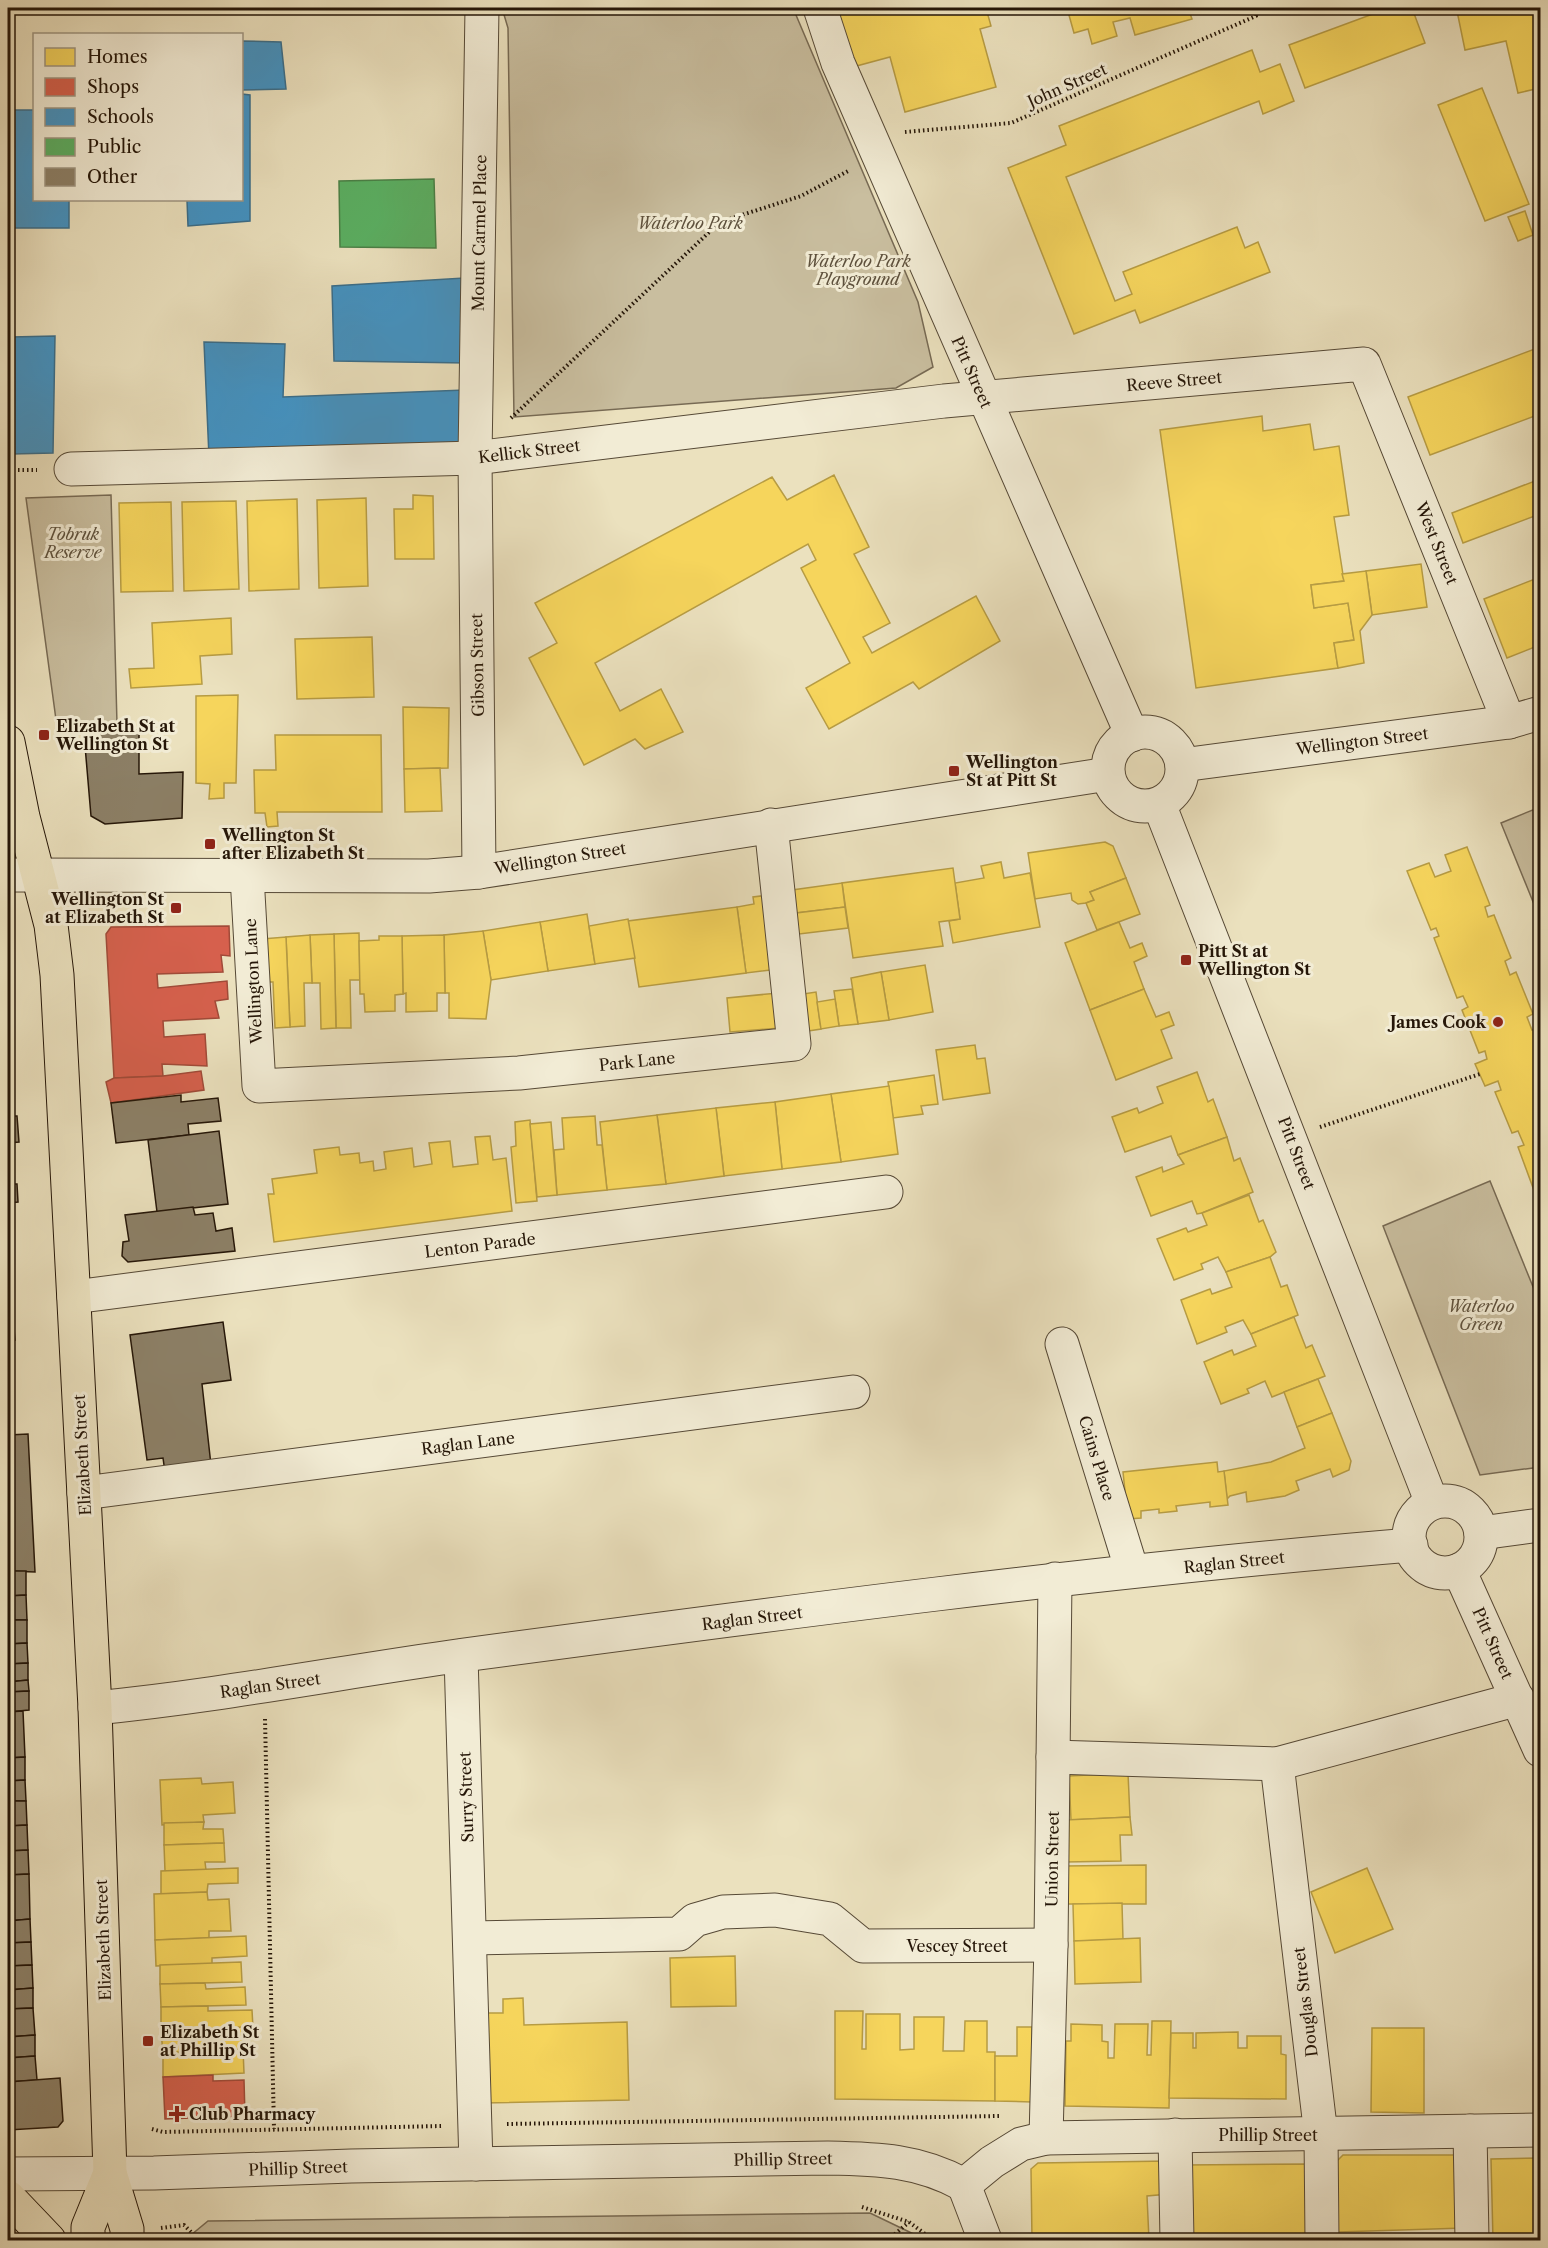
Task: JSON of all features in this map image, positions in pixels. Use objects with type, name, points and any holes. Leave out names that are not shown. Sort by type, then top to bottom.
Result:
[{"type":"main road","name":"Elizabeth Street","points":[[8,742],[23,817],[23,875],[54,941],[60,1018],[95,1708],[110,2173],[127,2235]]},
{"type":"main road","name":"Elizabeth Street","points":[[88,2241],[88,2227],[110,2173]]},
{"type":"main road","points":[[8,2197],[50,2241]]},
{"type":"street","name":"Mount Carmel Place","points":[[481,457],[482,8]]},
{"type":"street","name":"Pitt Street","points":[[820,8],[838,63],[873,145],[1132,735]]},
{"type":"street","name":"Reeve Street","points":[[984,398],[1364,364]]},
{"type":"street","name":"West Street","points":[[1364,364],[1509,722]]},
{"type":"street","name":"Kellick Street","points":[[71,469],[481,457],[984,398]]},
{"type":"street","name":"Gibson Street","points":[[478,872],[481,457]]},
{"type":"street","name":"Wellington Street","points":[[1182,765],[1509,722],[1540,713]]},
{"type":"street","points":[[1143,732],[1154,733],[1173,745],[1179,754],[1182,777],[1178,788],[1159,804],[1148,806],[1126,802],[1111,785],[1108,762],[1113,750],[1121,741],[1132,735],[1143,732]]},
{"type":"street","name":"Wellington Street","points":[[23,875],[429,876],[478,872],[1108,774]]},
{"type":"street","name":"Pitt Street","points":[[1159,804],[1432,1503]]},
{"type":"street","name":"Park Lane","points":[[259,1086],[519,1073],[794,1044],[771,825]]},
{"type":"street","name":"Wellington Lane","points":[[247,876],[259,1086]]},
{"type":"street","name":"Lenton Parade","points":[[74,1298],[886,1192]]},
{"type":"street","name":"Cains Place","points":[[1062,1344],[1132,1571]]},
{"type":"street","name":"Raglan Lane","points":[[84,1493],[853,1392]]},
{"type":"street","points":[[1454,1502],[1464,1506],[1478,1522],[1481,1544],[1477,1555],[1459,1570],[1435,1571],[1415,1556],[1409,1535],[1411,1525],[1416,1516],[1432,1503],[1454,1502]]},
{"type":"street","points":[[1481,1533],[1540,1525]]},
{"type":"street","name":"Raglan Street","points":[[95,1708],[264,1686],[461,1656],[1055,1579],[1411,1545]]},
{"type":"street","name":"Pitt Street","points":[[1459,1570],[1540,1750]]},
{"type":"street","name":"Union Street","points":[[1046,2127],[1051,1945],[1055,1579]]},
{"type":"street","name":"Surry Street","points":[[461,1656],[476,2164]]},
{"type":"street","points":[[1053,1757],[1277,1764],[1518,1699]]},
{"type":"street","name":"Douglas Street","points":[[1277,1764],[1321,2134],[1322,2241]]},
{"type":"street","name":"Vescey Street","points":[[471,1938],[679,1934],[695,1920],[723,1912],[775,1910],[830,1919],[863,1946],[1051,1945]]},
{"type":"street","name":"Phillip Street","points":[[8,2174],[476,2164],[866,2159],[911,2163],[942,2172],[964,2185],[992,2162],[1046,2127],[1175,2135],[1540,2130]]},
{"type":"street","points":[[1470,2131],[1472,2241]]},
{"type":"street","points":[[1175,2135],[1177,2241]]},
{"type":"street","points":[[964,2185],[985,2241]]},
{"type":"path","name":"John Street","points":[[873,145],[1011,123],[1256,16],[1258,8]]},
{"type":"path","points":[[481,457],[507,422],[720,222],[801,196],[873,145]]},
{"type":"path","points":[[1290,1136],[1480,1074]]},
{"type":"path","points":[[264,1686],[274,2129]]},
{"type":"path","points":[[152,2129],[163,2132],[838,2117],[1046,2127]]},
{"type":"path","points":[[862,2207],[909,2222],[933,2241]]},
{"type":"path","points":[[888,2241],[909,2222]]},
{"type":"path","points":[[127,2235],[184,2225],[199,2241]]},
{"type":"green space","name":"Waterloo Park","points":[[502,8],[793,8],[918,302],[933,367],[896,388],[514,417],[508,28]]},
{"type":"green space","name":"Tobruk Reserve","points":[[111,495],[117,724],[57,727],[26,498]]},
{"type":"green space","points":[[1540,807],[1540,919],[1501,823]]},
{"type":"green space","name":"Waterloo Green","points":[[1490,1181],[1540,1304],[1540,1467],[1480,1475],[1383,1226]]},
{"type":"green space","points":[[870,2213],[926,2240],[185,2240],[208,2221]]},
{"type":"building: Homes","points":[[833,8],[986,8],[991,26],[980,29],[996,87],[905,112],[890,57],[849,68]]},
{"type":"building: Homes","points":[[1067,8],[1188,8],[1192,19],[1135,35],[1130,18],[1113,22],[1117,36],[1092,44],[1088,29],[1074,33]]},
{"type":"building: Homes","points":[[1389,8],[1412,8],[1425,43],[1305,88],[1289,45]]},
{"type":"building: Homes","points":[[1472,8],[1540,8],[1540,88],[1518,93],[1506,41],[1465,50],[1457,11]]},
{"type":"building: Homes","points":[[1252,50],[1260,72],[1280,64],[1294,101],[1263,114],[1259,101],[1066,177],[1115,301],[1132,294],[1123,272],[1237,227],[1245,248],[1258,242],[1270,272],[1140,323],[1135,310],[1074,334],[1008,168],[1066,145],[1059,126]]},
{"type":"building: Homes","points":[[1482,88],[1529,204],[1485,221],[1438,105]]},
{"type":"building: Homes","points":[[1525,211],[1533,235],[1518,241],[1508,217]]},
{"type":"building: Homes","points":[[1540,347],[1540,414],[1430,455],[1408,397]]},
{"type":"building: Homes","points":[[1262,416],[1263,431],[1310,424],[1314,450],[1339,446],[1349,515],[1334,517],[1344,581],[1311,585],[1314,608],[1348,603],[1354,640],[1334,643],[1338,668],[1196,688],[1160,430]]},
{"type":"building: Homes","points":[[834,475],[869,547],[854,554],[890,623],[863,637],[872,653],[976,596],[1000,641],[919,689],[913,682],[829,729],[806,688],[850,663],[801,568],[816,560],[808,544],[595,663],[620,711],[661,689],[683,732],[645,749],[635,739],[584,765],[529,658],[557,643],[535,603],[772,477],[787,500]]},
{"type":"building: Homes","points":[[1540,479],[1540,514],[1463,543],[1452,513]]},
{"type":"building: Homes","points":[[413,495],[433,496],[434,559],[395,559],[394,509],[413,509]]},
{"type":"building: Homes","points":[[366,498],[368,586],[319,588],[317,500]]},
{"type":"building: Homes","points":[[297,499],[299,589],[249,591],[247,501]]},
{"type":"building: Homes","points":[[236,501],[239,589],[184,591],[182,502]]},
{"type":"building: Homes","points":[[171,502],[173,591],[121,592],[119,503]]},
{"type":"building: Homes","points":[[1421,564],[1427,607],[1372,615],[1366,571]]},
{"type":"building: Homes","points":[[1366,571],[1372,615],[1360,631],[1364,663],[1338,668],[1334,643],[1354,640],[1348,603],[1314,608],[1311,585],[1344,581],[1342,574]]},
{"type":"building: Homes","points":[[1540,577],[1540,645],[1507,658],[1484,599]]},
{"type":"building: Homes","points":[[231,618],[232,654],[200,656],[202,684],[131,688],[129,669],[154,668],[152,623]]},
{"type":"building: Homes","points":[[372,637],[374,697],[297,699],[295,639]]},
{"type":"building: Homes","points":[[238,695],[236,783],[224,783],[224,798],[209,799],[210,784],[196,783],[196,696]]},
{"type":"building: Homes","points":[[403,707],[449,708],[448,768],[404,769]]},
{"type":"building: Homes","points":[[275,735],[381,735],[382,812],[277,812],[278,826],[267,827],[265,813],[255,813],[254,770],[276,770]]},
{"type":"building: Homes","points":[[440,768],[442,811],[405,812],[404,769]]},
{"type":"building: Homes","points":[[1105,842],[1113,846],[1126,878],[1090,892],[1094,900],[1086,903],[1078,904],[1072,900],[1071,893],[1035,899],[1028,853]]},
{"type":"building: Homes","name":"James Cook","points":[[1467,847],[1490,905],[1485,907],[1488,917],[1494,915],[1511,958],[1505,961],[1510,975],[1516,972],[1533,1014],[1527,1017],[1532,1030],[1539,1028],[1539,1204],[1518,1147],[1524,1145],[1518,1131],[1512,1133],[1495,1092],[1501,1090],[1498,1081],[1485,1086],[1475,1064],[1487,1059],[1485,1051],[1479,1053],[1462,1010],[1468,1007],[1463,996],[1457,998],[1434,938],[1439,936],[1436,928],[1431,930],[1407,871],[1429,863],[1435,877],[1451,871],[1445,855]]},
{"type":"building: Homes","points":[[1001,862],[1004,878],[1030,873],[1040,927],[953,943],[949,921],[960,919],[955,883],[984,878],[981,866]]},
{"type":"building: Homes","points":[[953,868],[960,919],[939,922],[943,946],[853,958],[842,883]]},
{"type":"building: Homes","points":[[1126,878],[1140,914],[1097,930],[1086,903],[1094,900],[1090,892]]},
{"type":"building: Homes","points":[[842,883],[845,907],[788,914],[785,891]]},
{"type":"building: Homes","points":[[769,895],[779,969],[746,973],[737,907],[754,904],[753,897]]},
{"type":"building: Homes","points":[[737,907],[746,973],[639,987],[628,921]]},
{"type":"building: Homes","points":[[845,907],[848,928],[791,935],[788,914]]},
{"type":"building: Homes","points":[[587,914],[595,964],[548,971],[540,922]]},
{"type":"building: Homes","points":[[628,919],[635,958],[595,964],[589,926]]},
{"type":"building: Homes","points":[[540,922],[548,971],[491,980],[483,931]]},
{"type":"building: Homes","points":[[1119,922],[1130,948],[1142,943],[1147,956],[1134,962],[1144,989],[1090,1010],[1065,943]]},
{"type":"building: Homes","points":[[483,931],[491,980],[486,1019],[449,1018],[449,993],[445,993],[444,935]]},
{"type":"building: Homes","points":[[359,933],[360,980],[350,980],[351,1028],[336,1028],[334,934]]},
{"type":"building: Homes","points":[[334,934],[336,1028],[321,1029],[320,983],[312,983],[310,935]]},
{"type":"building: Homes","points":[[310,935],[312,983],[304,983],[305,1026],[290,1027],[286,937]]},
{"type":"building: Homes","points":[[444,935],[445,993],[437,993],[437,1011],[406,1012],[406,993],[403,994],[402,936]]},
{"type":"building: Homes","points":[[379,936],[402,936],[403,994],[395,995],[395,1011],[365,1012],[364,994],[360,994],[359,941],[379,940]]},
{"type":"building: Homes","points":[[286,937],[290,1027],[275,1028],[273,982],[264,982],[262,939]]},
{"type":"building: Homes","points":[[925,965],[933,1012],[889,1020],[881,972]]},
{"type":"building: Homes","points":[[881,972],[889,1020],[858,1024],[851,978]]},
{"type":"building: Homes","points":[[852,989],[858,1024],[839,1026],[834,991]]},
{"type":"building: Homes","points":[[1144,989],[1156,1017],[1169,1012],[1174,1025],[1161,1030],[1172,1058],[1116,1080],[1090,1010]]},
{"type":"building: Homes","points":[[816,992],[821,1029],[802,1032],[797,995]]},
{"type":"building: Homes","points":[[778,993],[781,1028],[730,1032],[727,998]]},
{"type":"building: Homes","points":[[835,999],[839,1026],[821,1029],[817,1002]]},
{"type":"building: Homes","points":[[975,1045],[977,1059],[985,1058],[990,1093],[943,1100],[936,1050]]},
{"type":"building: Homes","points":[[1197,1072],[1208,1102],[1213,1099],[1227,1137],[1178,1155],[1171,1136],[1125,1152],[1112,1117],[1137,1108],[1139,1113],[1163,1103],[1157,1087]]},
{"type":"building: Homes","points":[[934,1075],[938,1104],[921,1106],[923,1114],[893,1118],[888,1082]]},
{"type":"building: Homes","points":[[889,1086],[898,1154],[841,1162],[831,1094]]},
{"type":"building: Homes","points":[[831,1094],[841,1162],[782,1169],[775,1102]]},
{"type":"building: Homes","points":[[775,1102],[782,1169],[724,1176],[716,1108]]},
{"type":"building: Homes","points":[[716,1108],[724,1176],[666,1184],[657,1115]]},
{"type":"building: Homes","points":[[657,1115],[666,1184],[607,1190],[600,1122]]},
{"type":"building: Homes","points":[[595,1116],[597,1145],[602,1145],[607,1190],[557,1195],[554,1150],[564,1149],[562,1118]]},
{"type":"building: Homes","points":[[530,1120],[537,1201],[516,1203],[511,1147],[516,1146],[515,1122]]},
{"type":"building: Homes","points":[[551,1122],[557,1195],[537,1197],[530,1124]]},
{"type":"building: Homes","points":[[490,1136],[493,1160],[506,1158],[512,1211],[274,1242],[268,1194],[274,1194],[272,1179],[317,1173],[314,1150],[339,1147],[340,1155],[359,1153],[360,1163],[373,1161],[374,1171],[386,1169],[384,1152],[412,1148],[414,1167],[432,1164],[429,1143],[450,1141],[453,1167],[478,1164],[475,1137]]},
{"type":"building: Homes","points":[[1227,1137],[1234,1161],[1240,1158],[1253,1192],[1202,1213],[1197,1214],[1192,1201],[1151,1216],[1136,1177],[1162,1167],[1163,1172],[1184,1164],[1178,1155]]},
{"type":"building: Homes","points":[[1249,1195],[1259,1222],[1263,1220],[1276,1252],[1270,1257],[1226,1272],[1218,1257],[1201,1264],[1203,1269],[1174,1280],[1157,1239],[1186,1228],[1188,1232],[1207,1225],[1202,1213]]},
{"type":"building: Homes","points":[[1270,1257],[1281,1287],[1287,1285],[1298,1315],[1251,1334],[1243,1320],[1225,1327],[1227,1332],[1197,1344],[1181,1300],[1210,1289],[1212,1294],[1232,1287],[1226,1272]]},
{"type":"building: Homes","points":[[1294,1317],[1306,1348],[1312,1345],[1325,1376],[1272,1397],[1265,1381],[1247,1389],[1249,1393],[1221,1404],[1204,1362],[1232,1350],[1234,1355],[1256,1346],[1251,1334]]},
{"type":"building: Homes","points":[[1318,1379],[1332,1413],[1297,1427],[1284,1392]]},
{"type":"building: Homes","points":[[1332,1413],[1351,1461],[1349,1470],[1333,1477],[1330,1469],[1296,1481],[1299,1490],[1285,1496],[1247,1502],[1246,1492],[1227,1499],[1224,1471],[1271,1462],[1305,1448],[1297,1427]]},
{"type":"building: Homes","points":[[1217,1462],[1218,1472],[1224,1471],[1228,1505],[1210,1507],[1210,1502],[1176,1506],[1177,1511],[1159,1513],[1159,1509],[1141,1511],[1141,1518],[1128,1519],[1123,1472]]},
{"type":"building: Homes","points":[[1128,1773],[1130,1817],[1071,1820],[1069,1776]]},
{"type":"building: Homes","points":[[201,1778],[202,1784],[233,1782],[235,1813],[203,1815],[204,1822],[162,1825],[160,1780]]},
{"type":"building: Homes","points":[[1130,1817],[1132,1835],[1120,1835],[1121,1861],[1065,1862],[1065,1820]]},
{"type":"building: Homes","points":[[204,1822],[203,1829],[223,1829],[224,1843],[164,1845],[164,1823]]},
{"type":"building: Homes","points":[[224,1843],[225,1862],[205,1862],[206,1870],[165,1871],[164,1845]]},
{"type":"building: Homes","points":[[1146,1865],[1146,1904],[1065,1904],[1065,1866]]},
{"type":"building: Homes","points":[[238,1868],[238,1883],[208,1884],[207,1892],[161,1894],[161,1871]]},
{"type":"building: Homes","points":[[1367,1868],[1393,1929],[1335,1953],[1311,1892]]},
{"type":"building: Homes","points":[[207,1892],[208,1900],[229,1899],[231,1931],[209,1931],[209,1938],[155,1940],[154,1894]]},
{"type":"building: Homes","points":[[1122,1903],[1123,1940],[1074,1941],[1073,1904]]},
{"type":"building: Homes","points":[[246,1936],[247,1956],[212,1958],[212,1964],[156,1966],[155,1940]]},
{"type":"building: Homes","points":[[1140,1938],[1141,1982],[1075,1984],[1074,1941]]},
{"type":"building: Homes","points":[[735,1956],[736,2006],[671,2007],[670,1958]]},
{"type":"building: Homes","points":[[241,1962],[242,1982],[160,1984],[160,1965]]},
{"type":"building: Homes","points":[[205,1983],[206,1989],[245,1987],[246,2005],[161,2007],[160,1984]]},
{"type":"building: Homes","points":[[523,1998],[524,2025],[627,2022],[629,2100],[483,2103],[481,2013],[503,2013],[503,1999]]},
{"type":"building: Homes","points":[[208,2006],[208,2011],[252,2010],[253,2028],[161,2031],[161,2007]]},
{"type":"building: Homes","points":[[835,2011],[863,2011],[862,2049],[866,2049],[866,2014],[900,2014],[900,2050],[914,2049],[914,2017],[944,2017],[943,2051],[964,2051],[965,2021],[987,2021],[987,2052],[995,2052],[995,2101],[835,2099]]},
{"type":"building: Homes","points":[[1152,2021],[1171,2021],[1169,2108],[1065,2106],[1066,2041],[1071,2041],[1071,2024],[1102,2025],[1102,2041],[1108,2042],[1108,2058],[1114,2058],[1115,2024],[1148,2024],[1147,2055],[1151,2055]]},
{"type":"building: Homes","points":[[242,2027],[243,2049],[163,2053],[161,2031]]},
{"type":"building: Homes","points":[[1017,2027],[1032,2027],[1032,2102],[995,2101],[995,2056],[1017,2056]]},
{"type":"building: Homes","points":[[1372,2028],[1424,2028],[1424,2113],[1371,2112]]},
{"type":"building: Homes","points":[[1238,2032],[1238,2048],[1247,2048],[1247,2036],[1281,2036],[1281,2054],[1286,2055],[1286,2099],[1169,2098],[1171,2033],[1193,2033],[1193,2048],[1196,2048],[1196,2033]]},
{"type":"building: Homes","points":[[243,2049],[244,2073],[163,2077],[163,2053]]},
{"type":"building: Homes","points":[[1343,2155],[1463,2155],[1464,2228],[1338,2232],[1337,2161]]},
{"type":"building: Homes","points":[[1540,2158],[1540,2240],[1493,2240],[1491,2159]]},
{"type":"building: Homes","points":[[1169,2161],[1169,2194],[1147,2196],[1149,2240],[1032,2240],[1031,2169],[1038,2163]]},
{"type":"building: Homes","points":[[1306,2164],[1309,2240],[1187,2240],[1185,2165]]},
{"type":"building: Shops","points":[[229,926],[230,956],[221,955],[223,972],[157,974],[158,988],[227,981],[228,999],[215,1001],[219,1018],[163,1021],[164,1037],[205,1034],[207,1066],[162,1064],[163,1076],[114,1078],[106,934],[111,927]]},
{"type":"building: Shops","points":[[201,1071],[204,1090],[111,1103],[106,1082],[114,1078],[163,1076]]},
{"type":"building: Shops","points":[[213,2075],[213,2081],[244,2080],[245,2116],[165,2119],[163,2077]]},
{"type":"building: Schools","points":[[243,41],[281,42],[286,89],[243,90]]},
{"type":"building: Schools","points":[[243,94],[250,95],[250,221],[188,226],[187,201],[243,201]]},
{"type":"building: Schools","points":[[9,110],[33,110],[33,201],[69,201],[69,228],[9,228]]},
{"type":"building: Schools","points":[[464,278],[467,363],[334,361],[332,286]]},
{"type":"building: Schools","points":[[55,336],[53,453],[12,454],[11,337]]},
{"type":"building: Schools","points":[[204,342],[285,344],[283,397],[465,390],[468,448],[209,457]]},
{"type":"building: Public","points":[[434,179],[436,248],[340,247],[339,181]]},
{"type":"building: Other","points":[[139,730],[139,774],[183,772],[182,818],[105,824],[91,816],[84,734]]},
{"type":"building: Other","points":[[181,1095],[181,1102],[218,1098],[221,1121],[188,1124],[189,1135],[116,1143],[111,1103]]},
{"type":"building: Other","points":[[8,1116],[17,1116],[19,1142],[8,1143]]},
{"type":"building: Other","points":[[219,1131],[228,1204],[157,1212],[148,1140]]},
{"type":"building: Other","points":[[8,1184],[17,1184],[18,1202],[8,1203]]},
{"type":"building: Other","points":[[193,1207],[195,1215],[213,1213],[216,1231],[232,1228],[235,1251],[128,1262],[122,1256],[123,1242],[129,1241],[125,1215]]},
{"type":"building: Other","points":[[8,1252],[10,1252],[11,1274],[8,1274]]},
{"type":"building: Other","points":[[8,1274],[11,1274],[12,1298],[8,1298]]},
{"type":"building: Other","points":[[8,1298],[12,1298],[13,1318],[8,1318]]},
{"type":"building: Other","points":[[8,1318],[13,1318],[15,1340],[8,1341]]},
{"type":"building: Other","points":[[223,1322],[231,1380],[202,1384],[211,1465],[165,1472],[163,1458],[147,1460],[130,1335]]},
{"type":"building: Other","points":[[28,1434],[35,1572],[8,1571],[8,1435]]},
{"type":"building: Other","points":[[8,1571],[26,1571],[26,1595],[8,1596]]},
{"type":"building: Other","points":[[26,1595],[27,1620],[8,1620],[8,1596]]},
{"type":"building: Other","points":[[8,1620],[27,1620],[27,1643],[8,1644]]},
{"type":"building: Other","points":[[27,1643],[28,1663],[8,1664],[8,1644]]},
{"type":"building: Other","points":[[28,1663],[28,1680],[8,1682],[8,1664]]},
{"type":"building: Other","points":[[28,1680],[29,1691],[8,1692],[8,1682]]},
{"type":"building: Other","points":[[29,1691],[29,1710],[8,1712],[8,1692]]},
{"type":"building: Other","points":[[23,1711],[25,1757],[8,1758],[8,1712]]},
{"type":"building: Other","points":[[25,1757],[25,1780],[8,1781],[8,1758]]},
{"type":"building: Other","points":[[25,1780],[26,1801],[8,1801],[8,1781]]},
{"type":"building: Other","points":[[8,1801],[26,1801],[27,1825],[8,1826]]},
{"type":"building: Other","points":[[27,1825],[28,1850],[8,1851],[8,1826]]},
{"type":"building: Other","points":[[28,1850],[29,1874],[8,1875],[8,1851]]},
{"type":"building: Other","points":[[29,1874],[30,1919],[8,1921],[8,1875]]},
{"type":"building: Other","points":[[30,1919],[31,1942],[8,1943],[8,1921]]},
{"type":"building: Other","points":[[31,1942],[32,1965],[8,1966],[8,1943]]},
{"type":"building: Other","points":[[32,1965],[33,1988],[8,1990],[8,1966]]},
{"type":"building: Other","points":[[33,1988],[33,2008],[8,2009],[8,1990]]},
{"type":"building: Other","points":[[33,2008],[35,2035],[8,2037],[8,2009]]},
{"type":"building: Other","points":[[35,2035],[35,2056],[8,2058],[8,2037]]},
{"type":"building: Other","points":[[35,2056],[37,2080],[8,2082],[8,2058]]},
{"type":"building: Other","points":[[60,2078],[63,2121],[58,2127],[8,2130],[8,2082]]},
{"type":"place","name":"Elizabeth St at Wellington St","points":[[44,735]]},
{"type":"place","name":"Wellington St at Pitt St","points":[[954,771]]},
{"type":"place","name":"Wellington St after Elizabeth St","points":[[210,844]]},
{"type":"place","name":"Wellington St at Elizabeth St","points":[[176,908]]},
{"type":"place","name":"Pitt St at Wellington St","points":[[1186,960]]},
{"type":"place","name":"James Cook","points":[[1498,1022]]},
{"type":"place","name":"Elizabeth St at Phillip St","points":[[148,2041]]},
{"type":"place","name":"Club Pharmacy","points":[[177,2114]]},
{"type":"park label","name":"Waterloo Park Playground","points":[[858,270]]}]
